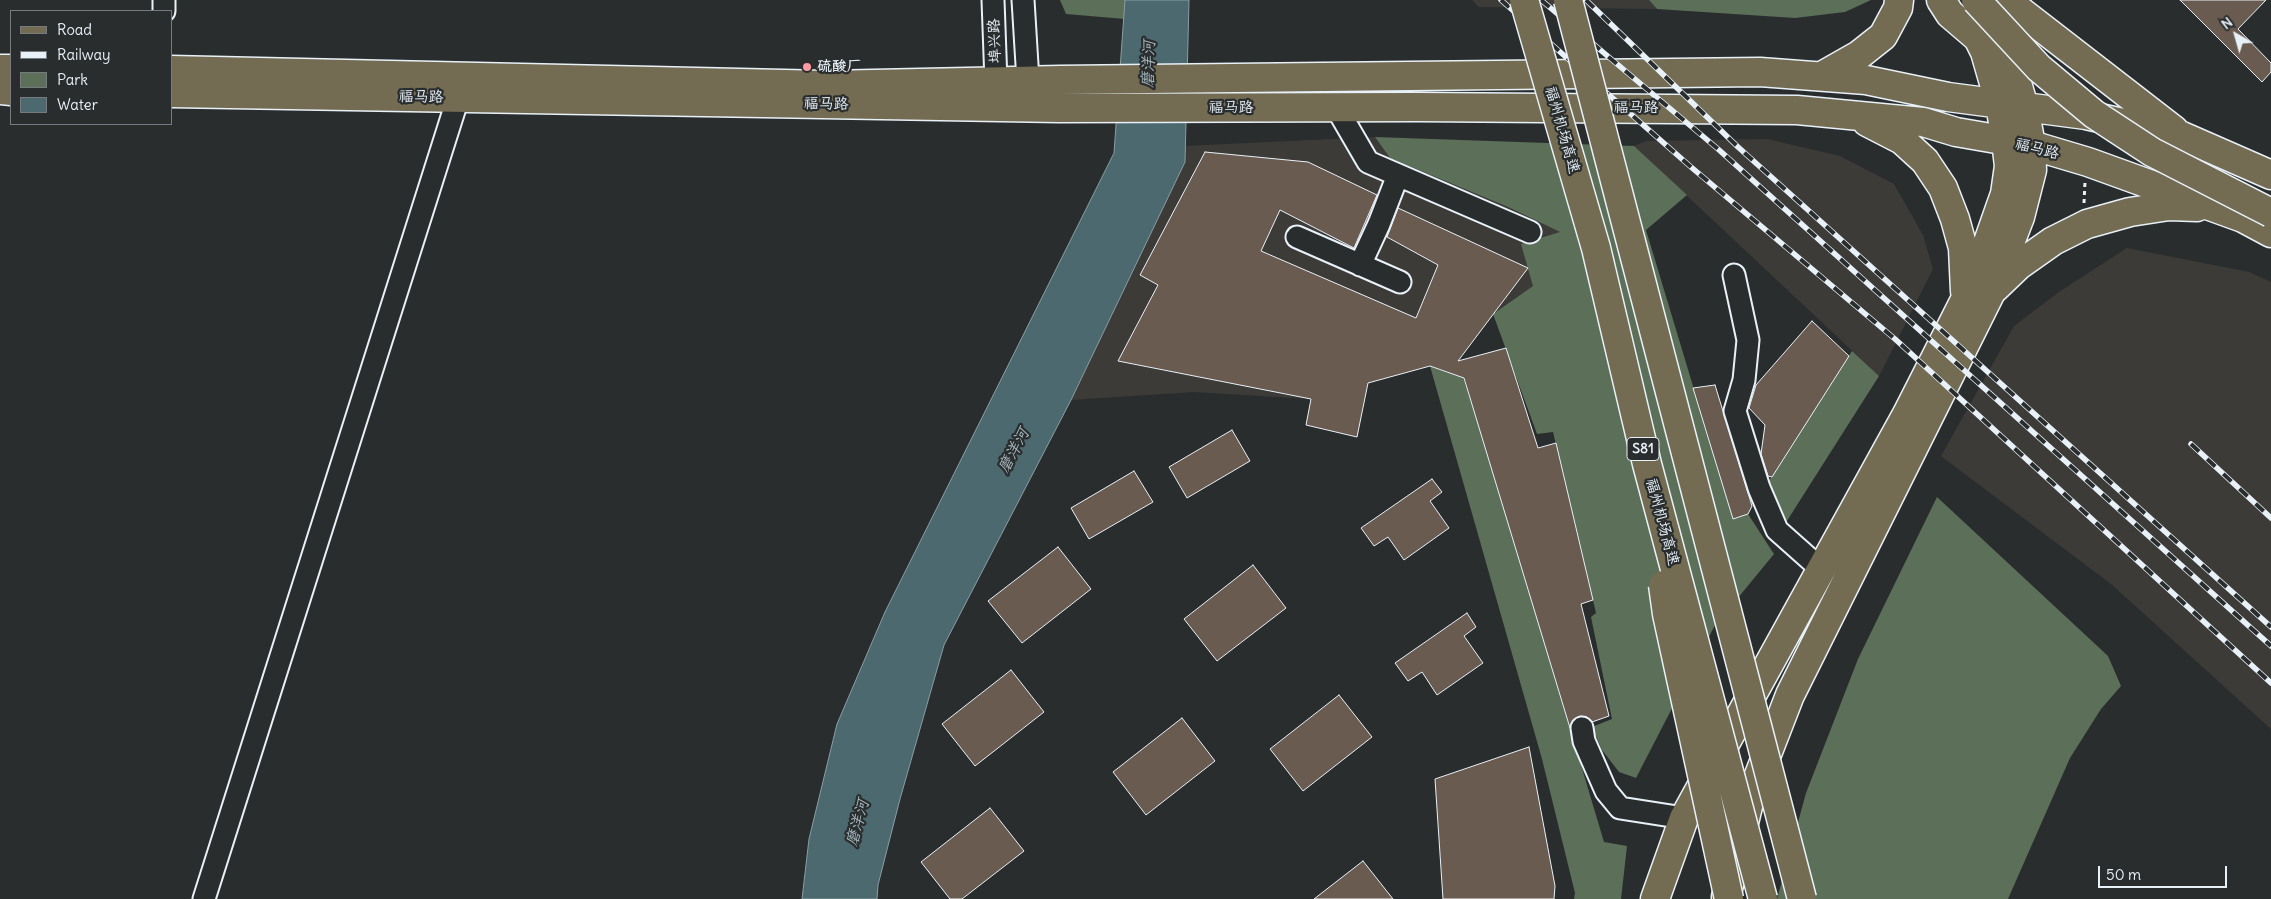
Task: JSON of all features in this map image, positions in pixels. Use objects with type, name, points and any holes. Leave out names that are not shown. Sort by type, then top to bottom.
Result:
[{"type":"main road","name":"福州机场高速","points":[[1524,0],[1596,248],[1647,464],[1763,899]]},
{"type":"main road","name":"S81","points":[[1568,0],[1802,899]]},
{"type":"main road","points":[[1822,76],[1859,55],[1883,36],[1898,8],[1899,0]]},
{"type":"main road","points":[[1940,0],[1950,14],[1978,38],[2012,105]]},
{"type":"main road","points":[[1976,0],[2039,68],[2094,114],[2152,152],[2220,189],[2271,213]]},
{"type":"main road","points":[[1728,899],[1750,798],[1790,695],[1991,292],[2020,217],[2032,170],[2018,143],[2005,42],[1981,0]]},
{"type":"main road","points":[[2006,0],[2182,136]]},
{"type":"main road","name":"福马路","points":[[172,70],[827,85],[1760,72],[1866,80],[1948,97],[2086,114],[2182,136],[2271,175]]},
{"type":"main road","name":"福马路","points":[[172,93],[1104,108],[1336,107],[1797,110],[1922,122],[1956,132],[2018,143],[2088,162],[2243,218],[2271,233]]},
{"type":"main road","points":[[1852,114],[1902,140],[1925,161],[1943,188],[1955,219],[1963,248],[1966,279],[1964,301]]},
{"type":"main road","points":[[1655,899],[1684,818],[1907,414],[1974,282],[2005,194],[2009,166],[2018,143]]},
{"type":"main road","points":[[1991,292],[2019,265],[2053,242],[2087,224],[2130,212],[2170,206],[2207,208],[2243,218]]},
{"type":"main road","points":[[1647,464],[1667,614],[1728,899]]},
{"type":"street","name":"埠兴路","points":[[993,0],[996,82]]},
{"type":"street","name":"埠兴路","points":[[1024,0],[1028,81]]},
{"type":"street","points":[[204,899],[458,98]]},
{"type":"street","points":[[1336,107],[1368,162],[1530,232]]},
{"type":"street","points":[[1360,265],[1379,224],[1398,175]]},
{"type":"street","points":[[1297,237],[1400,282]]},
{"type":"street","points":[[1734,275],[1748,340],[1744,380],[1735,411],[1759,488],[1777,530],[1822,570]]},
{"type":"street","points":[[1582,728],[1584,741],[1606,791],[1620,808],[1684,818]]},
{"type":"path","points":[[2084,209],[2085,179]]},
{"type":"shaded area","points":[[1472,0],[1649,0],[1657,9],[1479,7]]},
{"type":"shaded area","points":[[1375,137],[1390,158],[1508,207],[1560,232],[1533,286],[1493,314],[1449,373],[1430,366],[1311,399],[1193,392],[1071,400],[1185,162],[1184,146]]},
{"type":"shaded area","points":[[1767,139],[1840,156],[1894,184],[1923,235],[1933,269],[1879,376],[1634,146],[1646,141]]},
{"type":"shaded area","points":[[2127,248],[2249,272],[2271,282],[2271,729],[2111,584],[1941,456],[2014,326],[2059,292]]},
{"type":"green space","points":[[1060,0],[1125,0],[1125,19],[1066,14]]},
{"type":"green space","points":[[1649,0],[1871,0],[1845,12],[1795,18],[1657,9]]},
{"type":"green space","points":[[1375,137],[1634,146],[1687,195],[1646,230],[1733,519],[1748,514],[1774,554],[1714,627],[1636,778],[1619,772],[1602,750],[1592,727],[1612,719],[1591,617],[1596,613],[1553,432],[1537,434],[1493,314],[1533,286],[1521,244],[1560,232],[1508,207],[1390,158]]},
{"type":"green space","points":[[1852,351],[1879,376],[1785,524],[1765,487]]},
{"type":"green space","points":[[1458,361],[1488,454],[1604,842],[1627,846],[1621,899],[1574,899],[1575,893],[1542,759],[1430,366],[1449,373]]},
{"type":"green space","points":[[1937,497],[2108,656],[2121,686],[2101,709],[2070,758],[2008,899],[1777,899],[1806,793],[1858,659]]},
{"type":"water","name":"磨洋河","points":[[1125,0],[1189,0],[1185,162],[1071,400],[944,645],[900,799],[878,885],[877,899],[802,899],[809,839],[837,724],[885,612],[1114,153]]},
{"type":"building","points":[[2180,0],[2266,0],[2238,29],[2271,63],[2271,72],[2262,82]]},
{"type":"building","points":[[1205,152],[1308,162],[1377,195],[1354,248],[1280,210],[1261,251],[1416,318],[1438,265],[1387,237],[1398,208],[1528,268],[1458,361],[1506,348],[1538,448],[1556,443],[1593,600],[1581,604],[1609,716],[1592,722],[1587,717],[1580,716],[1574,719],[1570,728],[1464,378],[1430,366],[1368,383],[1357,437],[1306,425],[1311,399],[1118,361],[1158,285],[1140,275]]},
{"type":"building","points":[[1812,321],[1849,356],[1772,477],[1768,476],[1761,454],[1765,425],[1749,408],[1756,385]]},
{"type":"building","points":[[1715,385],[1752,506],[1748,514],[1733,519],[1693,388]]},
{"type":"building","points":[[1232,430],[1250,461],[1187,498],[1169,467]]},
{"type":"building","points":[[1134,471],[1153,502],[1089,539],[1071,508]]},
{"type":"building","points":[[1432,479],[1442,492],[1430,501],[1449,528],[1404,560],[1388,537],[1374,546],[1361,528]]},
{"type":"building","points":[[1058,547],[1091,589],[1022,643],[988,601]]},
{"type":"building","points":[[1253,565],[1286,608],[1217,661],[1184,619]]},
{"type":"building","points":[[1467,613],[1476,627],[1464,636],[1483,663],[1437,695],[1422,672],[1408,681],[1395,663]]},
{"type":"building","points":[[1011,670],[1044,712],[975,766],[942,724]]},
{"type":"building","points":[[1339,695],[1372,737],[1303,791],[1270,749]]},
{"type":"building","points":[[1182,718],[1215,761],[1146,815],[1113,772]]},
{"type":"building","points":[[1529,747],[1555,886],[1554,899],[1443,899],[1435,779]]},
{"type":"building","points":[[990,808],[1024,851],[962,899],[950,899],[921,862]]},
{"type":"building","points":[[1363,861],[1393,899],[1314,899]]},
{"type":"railway","points":[[1501,0],[1691,167],[1895,339],[2271,683]]},
{"type":"railway","points":[[1541,0],[1718,149],[2271,646]]},
{"type":"railway","points":[[1586,0],[1738,147],[2271,627]]},
{"type":"railway","points":[[2191,444],[2271,518]]},
{"type":"place","name":"硫酸厂","points":[[807,67]]}]
